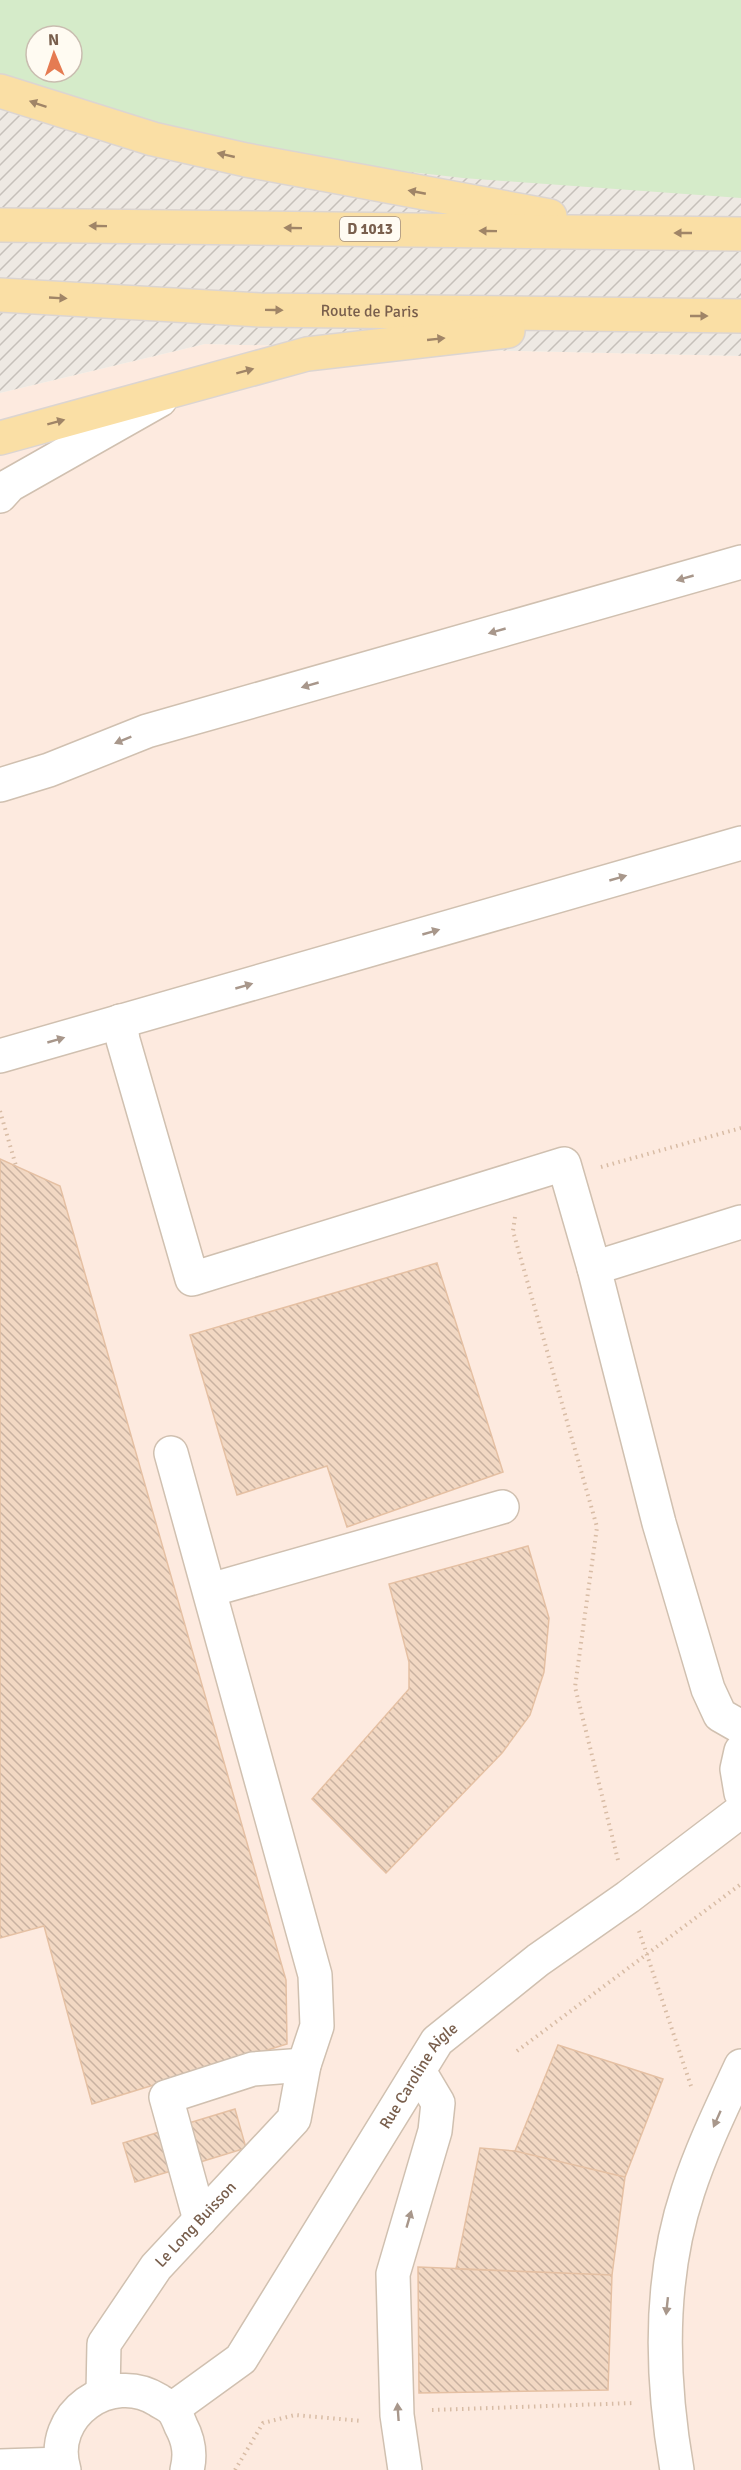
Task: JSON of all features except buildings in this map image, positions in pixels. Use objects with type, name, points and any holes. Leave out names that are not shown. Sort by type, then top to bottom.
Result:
[{"type":"main road","points":[[0,91],[153,139],[246,160],[640,233]]},
{"type":"main road","name":"D 1013","points":[[0,225],[741,234]]},
{"type":"main road","name":"Route de Paris","points":[[0,295],[260,310],[741,316]]},
{"type":"main road","points":[[0,438],[307,354],[380,344],[658,316]]},
{"type":"street","points":[[3,490],[178,389]]},
{"type":"street","points":[[0,785],[49,770],[147,731],[741,562]]},
{"type":"street","points":[[0,1056],[741,843]]},
{"type":"street","points":[[120,1021],[123,1040],[192,1279],[565,1170],[594,1268],[658,1523],[708,1689],[720,1714],[741,1727]]},
{"type":"street","points":[[594,1268],[741,1222]]},
{"type":"street","name":"Le Long Buisson","points":[[103,2393],[104,2344],[156,2267],[294,2119],[304,2065],[317,2026],[315,1975],[171,1453]]},
{"type":"street","points":[[210,1590],[502,1507]]},
{"type":"street","points":[[741,1751],[737,1769],[741,1793]]},
{"type":"street","name":"Rue Caroline Aigle","points":[[172,2409],[241,2359],[437,2041],[538,1960],[628,1897],[741,1811]]},
{"type":"street","points":[[200,2220],[166,2097],[253,2069],[304,2065]]},
{"type":"street","points":[[677,2470],[666,2401],[664,2335],[674,2243],[688,2191],[708,2138],[741,2066]]},
{"type":"street","points":[[405,2470],[397,2415],[393,2274],[435,2131],[438,2103],[419,2071]]},
{"type":"street","points":[[0,2466],[63,2467],[63,2441],[70,2421],[84,2404],[103,2393],[125,2389],[146,2392],[172,2409],[189,2439],[187,2470]]},
{"type":"path","points":[[0,1111],[16,1166]]},
{"type":"path","points":[[565,1170],[741,1128]]},
{"type":"path","points":[[515,1212],[513,1231],[597,1527],[575,1687],[628,1897],[708,2138]]},
{"type":"path","points":[[517,2052],[741,1884]]},
{"type":"path","points":[[235,2470],[263,2423],[295,2415],[362,2421],[436,2409],[666,2401]]},
{"type":"shaded area","points":[[0,0],[741,0],[741,356],[205,344],[0,393]]},
{"type":"shaded area","points":[[205,344],[741,356],[741,2470],[0,2470],[0,393]]},
{"type":"green space","points":[[0,0],[741,0],[741,198],[463,178],[341,164],[162,126],[0,79]]}]
